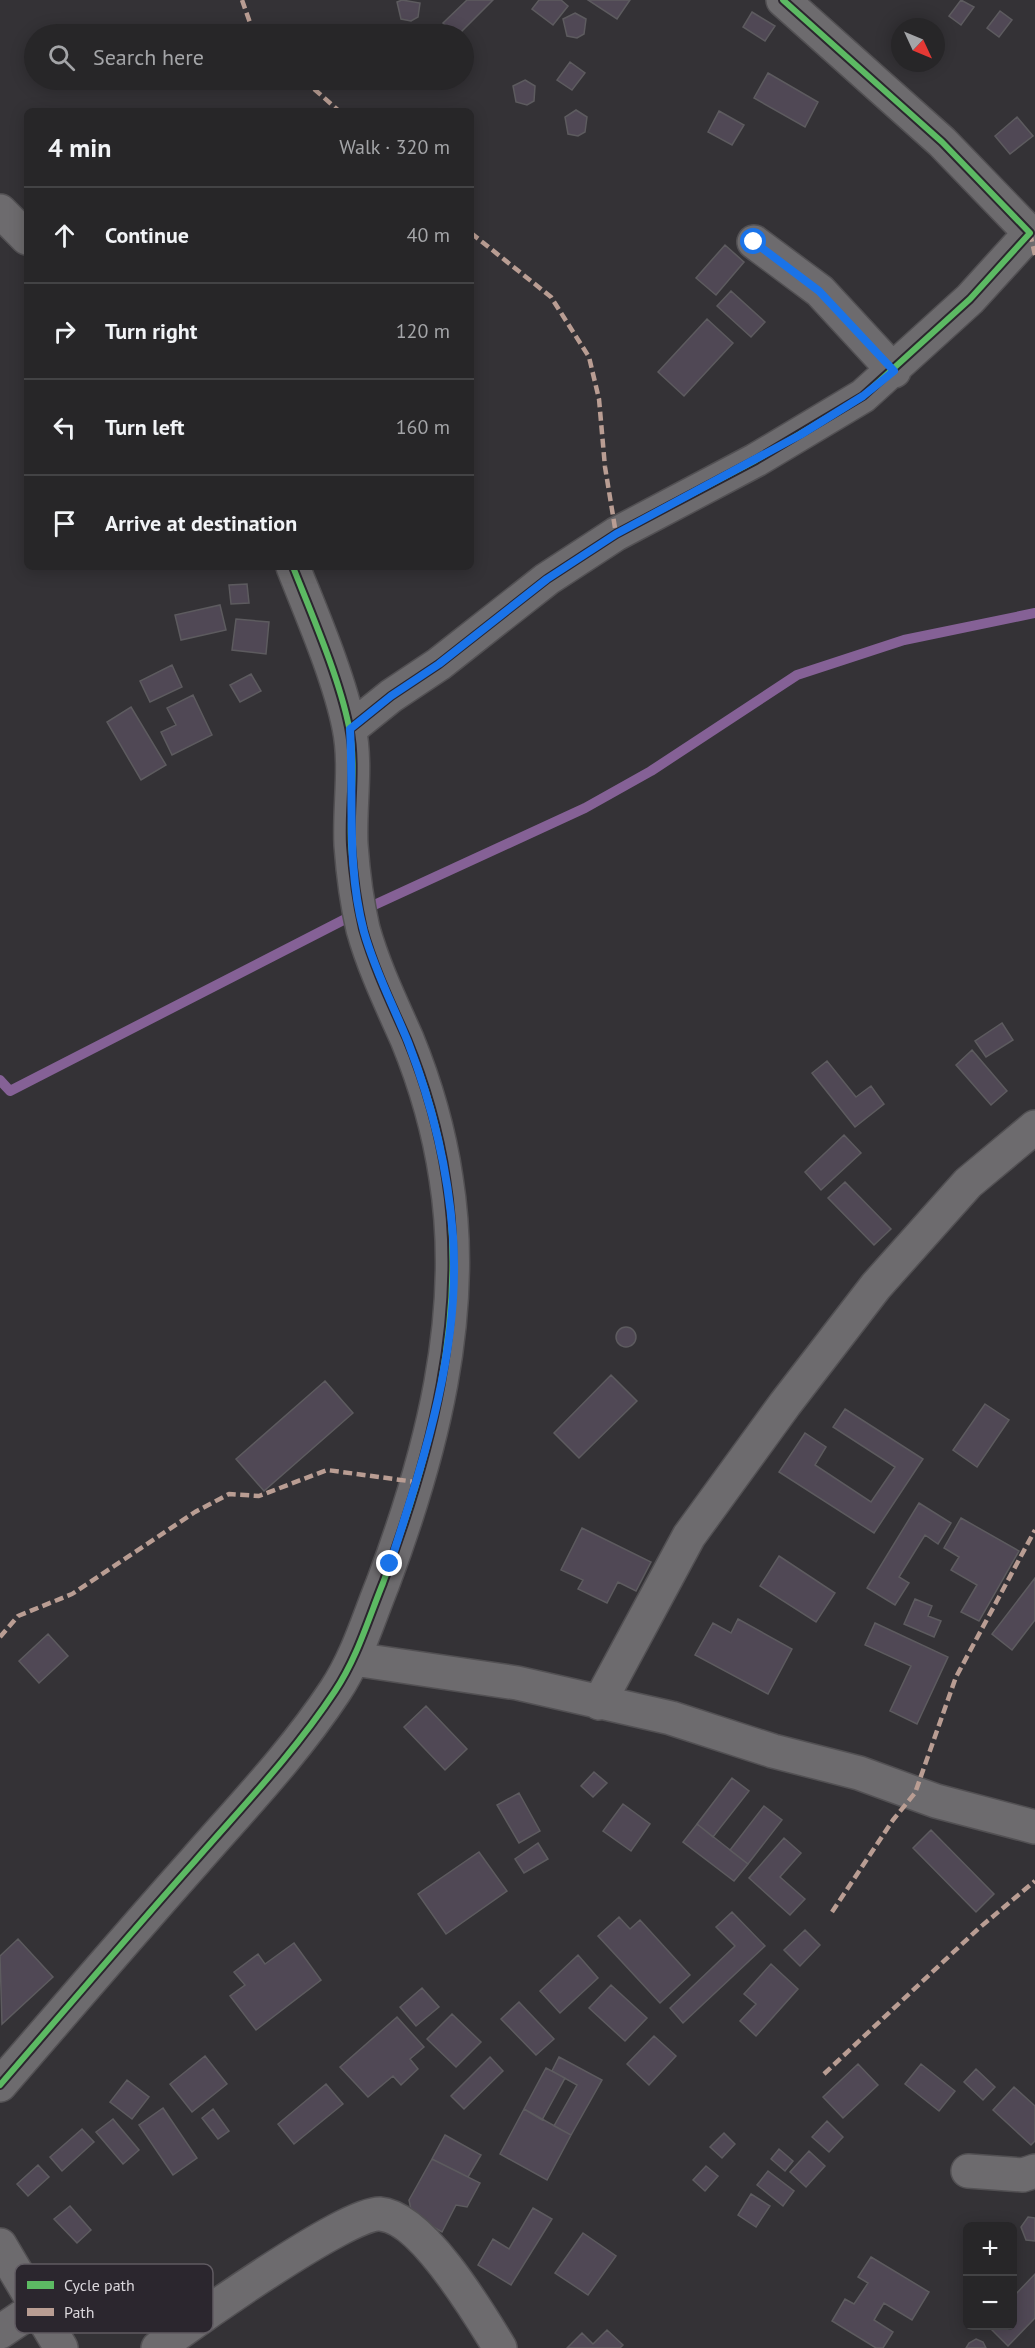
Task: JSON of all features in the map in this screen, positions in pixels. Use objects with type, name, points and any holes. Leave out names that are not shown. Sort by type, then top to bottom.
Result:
[{"type":"street","points":[[350,729],[391,696],[439,664],[547,579],[616,534],[800,435],[863,396],[894,371],[970,299],[1032,230],[942,142],[783,0]]},
{"type":"street","points":[[0,212],[24,235]]},
{"type":"street","points":[[754,242],[819,291],[894,371]]},
{"type":"street","points":[[0,2085],[287,1758],[335,1691],[354,1659],[396,1544],[438,1401],[451,1307],[453,1238],[446,1176],[428,1098],[407,1040],[382,987],[359,912],[351,846],[353,777],[350,729],[334,677],[294,570]]},
{"type":"street","points":[[599,1703],[689,1536],[785,1404],[876,1286],[968,1183],[1035,1127]]},
{"type":"street","points":[[354,1659],[517,1683],[671,1718],[773,1751],[860,1773],[936,1801],[1035,1827]]},
{"type":"street","points":[[968,2171],[1023,2175],[1035,2171]]},
{"type":"street","points":[[213,2308],[362,2217],[381,2214],[403,2225],[431,2248],[466,2292],[500,2348]]},
{"type":"street","points":[[0,2245],[15,2270]]},
{"type":"street","points":[[0,2332],[15,2322]]},
{"type":"street","points":[[52,2333],[61,2348]]},
{"type":"street","points":[[158,2348],[179,2333]]},
{"type":"building","points":[[402,0],[420,3],[418,17],[411,21],[401,19],[397,2]]},
{"type":"building","points":[[467,0],[493,0],[469,24],[443,23]]},
{"type":"building","points":[[539,0],[561,0],[568,6],[553,25],[532,9]]},
{"type":"building","points":[[588,0],[630,0],[617,19]]},
{"type":"building","points":[[961,0],[974,7],[961,25],[949,16]]},
{"type":"building","points":[[1000,11],[1012,20],[999,37],[987,28]]},
{"type":"building","points":[[752,12],[775,26],[765,41],[743,27]]},
{"type":"building","points":[[575,13],[586,19],[584,34],[577,38],[567,36],[563,19]]},
{"type":"building","points":[[570,62],[585,73],[572,90],[557,80]]},
{"type":"building","points":[[768,73],[818,102],[805,127],[754,98]]},
{"type":"building","points":[[525,80],[535,86],[534,101],[527,105],[516,102],[513,86]]},
{"type":"building","points":[[576,110],[587,117],[585,132],[578,136],[568,134],[565,117]]},
{"type":"building","points":[[719,111],[744,125],[732,145],[708,132]]},
{"type":"building","points":[[1017,117],[1033,136],[1010,154],[995,136]]},
{"type":"building","points":[[725,245],[744,262],[716,295],[696,278]]},
{"type":"building","points":[[731,291],[765,322],[751,337],[717,306]]},
{"type":"building","points":[[707,319],[733,343],[684,396],[658,372]]},
{"type":"building","points":[[247,584],[249,603],[231,604],[229,585]]},
{"type":"building","points":[[220,605],[226,630],[181,640],[175,615]]},
{"type":"building","points":[[236,619],[269,622],[266,654],[232,650]]},
{"type":"building","points":[[172,665],[182,687],[150,702],[140,681]]},
{"type":"building","points":[[251,674],[261,691],[240,702],[230,685]]},
{"type":"building","points":[[193,695],[212,735],[172,755],[161,732],[176,725],[167,708]]},
{"type":"building","points":[[131,707],[166,765],[141,780],[107,722]]},
{"type":"building","points":[[1002,1023],[1013,1040],[986,1057],[975,1041]]},
{"type":"building","points":[[972,1050],[1007,1091],[991,1105],[956,1065]]},
{"type":"building","points":[[827,1061],[856,1097],[871,1086],[884,1104],[855,1127],[812,1073]]},
{"type":"building","points":[[844,1135],[861,1153],[821,1190],[805,1172]]},
{"type":"building","points":[[845,1182],[891,1229],[874,1245],[828,1198]]},
{"type":"building","points":[[626,1327],[633,1330],[636,1337],[633,1344],[626,1347],[619,1344],[616,1337],[619,1330]]},
{"type":"building","points":[[611,1375],[637,1401],[579,1458],[554,1433]]},
{"type":"building","points":[[325,1381],[353,1413],[264,1491],[236,1459]]},
{"type":"building","points":[[985,1404],[1009,1420],[977,1467],[953,1450]]},
{"type":"building","points":[[845,1409],[923,1459],[874,1533],[779,1472],[805,1433],[826,1447],[815,1465],[871,1502],[895,1467],[833,1427]]},
{"type":"building","points":[[919,1503],[951,1523],[938,1544],[925,1535],[899,1577],[909,1583],[895,1605],[867,1588]]},
{"type":"building","points":[[961,1518],[1019,1551],[979,1621],[961,1612],[977,1585],[951,1570],[959,1557],[944,1548]]},
{"type":"building","points":[[582,1528],[651,1562],[636,1591],[618,1582],[607,1603],[578,1589],[583,1580],[561,1570]]},
{"type":"building","points":[[779,1556],[835,1593],[816,1622],[760,1586]]},
{"type":"building","points":[[1035,1578],[1035,1620],[1012,1650],[992,1634]]},
{"type":"building","points":[[915,1599],[932,1606],[928,1616],[941,1621],[934,1637],[904,1624]]},
{"type":"building","points":[[738,1619],[792,1649],[768,1694],[695,1655],[713,1623],[731,1633]]},
{"type":"building","points":[[875,1623],[948,1657],[917,1724],[890,1711],[911,1666],[865,1645]]},
{"type":"building","points":[[48,1634],[68,1656],[39,1683],[19,1661]]},
{"type":"building","points":[[426,1706],[467,1749],[445,1770],[404,1727]]},
{"type":"building","points":[[594,1772],[607,1783],[593,1797],[581,1786]]},
{"type":"building","points":[[732,1778],[749,1791],[713,1837],[697,1824]]},
{"type":"building","points":[[519,1793],[540,1831],[519,1843],[497,1805]]},
{"type":"building","points":[[623,1804],[650,1824],[631,1851],[603,1831]]},
{"type":"building","points":[[764,1806],[782,1820],[748,1864],[730,1850]]},
{"type":"building","points":[[697,1824],[748,1864],[734,1881],[683,1842]]},
{"type":"building","points":[[931,1830],[994,1894],[976,1912],[913,1848]]},
{"type":"building","points":[[784,1838],[801,1853],[780,1877],[805,1899],[790,1915],[749,1878]]},
{"type":"building","points":[[538,1843],[548,1859],[524,1873],[515,1859]]},
{"type":"building","points":[[479,1852],[507,1891],[446,1934],[418,1894]]},
{"type":"building","points":[[732,1912],[765,1946],[683,2023],[670,2008],[735,1946],[716,1927]]},
{"type":"building","points":[[619,1917],[630,1929],[640,1920],[690,1975],[660,2003],[598,1936]]},
{"type":"building","points":[[805,1930],[820,1945],[800,1966],[784,1950]]},
{"type":"building","points":[[18,1939],[53,1977],[2,2024],[0,1956]]},
{"type":"building","points":[[294,1943],[321,1980],[256,2030],[230,1996],[245,1985],[234,1972],[258,1954],[265,1964]]},
{"type":"building","points":[[578,1955],[598,1978],[560,2013],[540,1991]]},
{"type":"building","points":[[771,1964],[798,1989],[756,2036],[740,2021],[756,2004],[744,1994]]},
{"type":"building","points":[[611,1985],[647,2018],[625,2041],[589,2008]]},
{"type":"building","points":[[422,1988],[439,2007],[416,2026],[400,2007]]},
{"type":"building","points":[[519,2002],[554,2039],[536,2055],[501,2019]]},
{"type":"building","points":[[452,2014],[481,2042],[456,2067],[427,2039]]},
{"type":"building","points":[[397,2017],[424,2047],[410,2059],[418,2069],[401,2085],[393,2076],[368,2097],[340,2067]]},
{"type":"building","points":[[654,2036],[676,2056],[649,2085],[627,2064]]},
{"type":"building","points":[[205,2056],[227,2084],[192,2112],[170,2084]]},
{"type":"building","points":[[490,2057],[503,2071],[464,2109],[451,2096]]},
{"type":"building","points":[[559,2057],[602,2080],[571,2135],[554,2126],[577,2085],[552,2071]]},
{"type":"building","points":[[858,2064],[878,2085],[843,2118],[823,2097]]},
{"type":"building","points":[[921,2064],[955,2091],[939,2111],[905,2084]]},
{"type":"building","points":[[546,2068],[565,2078],[542,2120],[524,2109]]},
{"type":"building","points":[[976,2069],[995,2087],[983,2100],[964,2082]]},
{"type":"building","points":[[127,2080],[149,2097],[132,2119],[110,2102]]},
{"type":"building","points":[[326,2084],[343,2104],[294,2144],[278,2124]]},
{"type":"building","points":[[1014,2087],[1035,2106],[1035,2141],[1031,2145],[993,2110]]},
{"type":"building","points":[[163,2108],[197,2158],[173,2175],[139,2125]]},
{"type":"building","points":[[213,2109],[229,2131],[218,2139],[202,2118]]},
{"type":"building","points":[[524,2109],[571,2135],[547,2180],[500,2154]]},
{"type":"building","points":[[113,2119],[139,2150],[123,2164],[96,2132]]},
{"type":"building","points":[[827,2121],[843,2137],[829,2152],[812,2137]]},
{"type":"building","points":[[82,2129],[94,2142],[62,2171],[50,2157]]},
{"type":"building","points":[[724,2133],[735,2144],[722,2158],[710,2147]]},
{"type":"building","points":[[445,2135],[481,2155],[468,2177],[432,2159]]},
{"type":"building","points":[[779,2149],[793,2161],[785,2171],[771,2159]]},
{"type":"building","points":[[809,2151],[825,2166],[806,2187],[790,2172]]},
{"type":"building","points":[[432,2159],[480,2183],[467,2207],[456,2205],[442,2232],[412,2215],[409,2200]]},
{"type":"building","points":[[38,2165],[49,2177],[28,2196],[17,2184]]},
{"type":"building","points":[[706,2166],[718,2176],[705,2191],[693,2180]]},
{"type":"building","points":[[768,2171],[794,2191],[783,2206],[757,2185]]},
{"type":"building","points":[[751,2194],[770,2206],[756,2227],[738,2215]]},
{"type":"building","points":[[70,2206],[91,2230],[77,2243],[54,2219]]},
{"type":"building","points":[[533,2208],[552,2219],[511,2285],[478,2265],[493,2239],[509,2249]]},
{"type":"building","points":[[1028,2217],[1035,2218],[1035,2241],[1026,2240],[1021,2227]]},
{"type":"building","points":[[583,2233],[616,2256],[588,2295],[555,2273]]},
{"type":"building","points":[[871,2257],[929,2292],[912,2320],[884,2303],[874,2320],[893,2332],[883,2348],[876,2348],[832,2321],[845,2299],[854,2304],[868,2283],[858,2277]]},
{"type":"building","points":[[1035,2274],[1035,2318],[1008,2346],[992,2330],[1017,2330],[1017,2293]]},
{"type":"building","points":[[607,2330],[623,2345],[620,2348],[567,2348],[582,2333],[593,2344]]},
{"type":"building","points":[[976,2339],[983,2342],[986,2348],[966,2348],[969,2343]]},
{"type":"waterway","points":[[0,1080],[10,1091],[359,912],[585,808],[651,771],[797,675],[904,640],[1035,613]]},
{"type":"marked path","points":[[242,0],[250,24]]},
{"type":"marked path","points":[[315,90],[336,108]]},
{"type":"marked path","points":[[1030,233],[1035,255]]},
{"type":"marked path","points":[[474,235],[551,297],[589,357],[599,399],[605,467],[616,534]]},
{"type":"marked path","points":[[0,1637],[18,1616],[72,1594],[195,1512],[229,1494],[259,1496],[327,1470],[416,1482]]},
{"type":"marked path","points":[[832,1912],[893,1820],[915,1793],[956,1677],[1035,1530]]},
{"type":"marked path","points":[[824,2074],[978,1929],[1035,1881]]},
{"type":"cycle path","points":[[350,729],[391,696],[439,664],[547,579],[616,534],[756,460],[863,396],[970,299],[1030,233],[942,142],[783,0]]},
{"type":"cycle path","points":[[0,2085],[268,1779],[335,1691],[362,1638],[400,1534],[430,1435],[441,1384],[452,1281],[452,1229],[443,1160],[431,1107],[420,1073],[363,929],[351,845],[353,771],[349,727],[332,667],[294,570]]},
{"type":"route","points":[[390,1564],[428,1441],[442,1380],[451,1307],[453,1238],[446,1176],[428,1098],[407,1040],[382,987],[359,912],[351,846],[353,777],[350,729],[391,696],[439,664],[547,579],[616,534],[800,435],[863,396],[894,371],[819,291],[754,242]]}]
